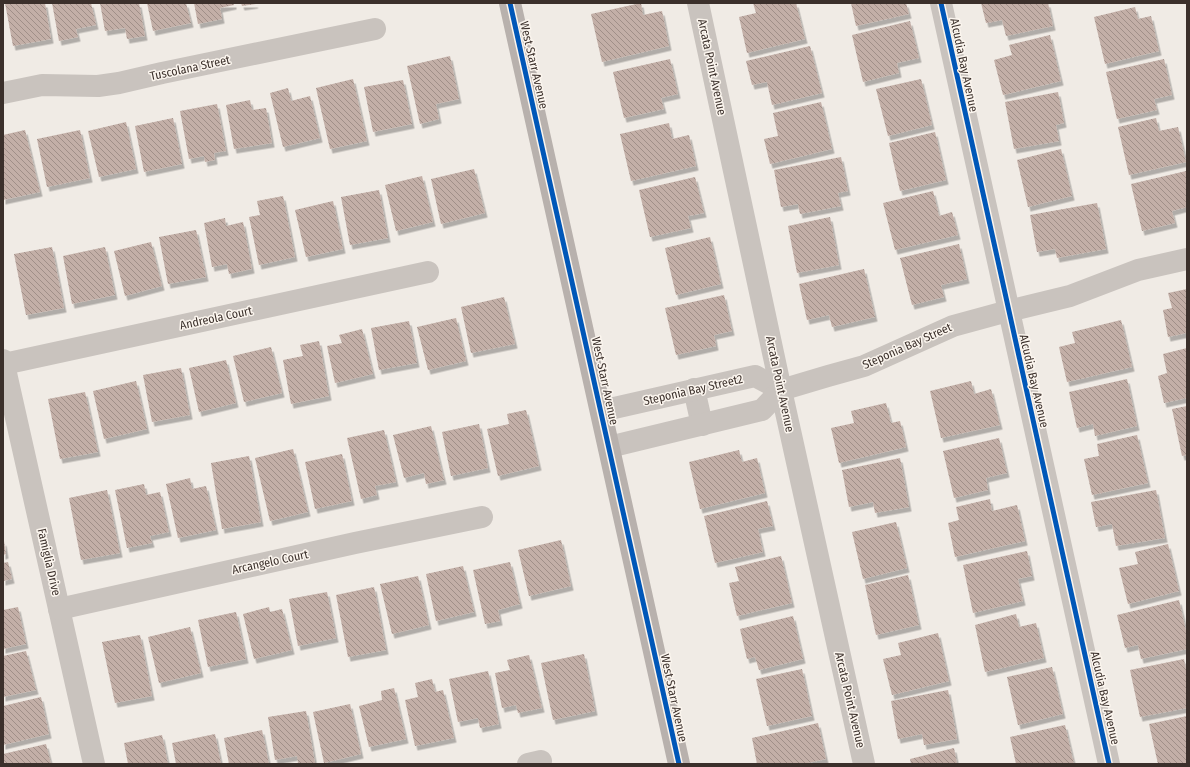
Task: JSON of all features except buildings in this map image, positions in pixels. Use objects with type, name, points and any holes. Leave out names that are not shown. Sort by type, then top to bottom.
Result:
[{"type":"main road","name":"West Starr Avenue","points":[[510,3],[679,764]]},
{"type":"street","name":"Arcata Point Avenue","points":[[698,3],[781,390],[864,764]]},
{"type":"street","name":"Alcudia Bay Avenue","points":[[941,3],[1109,764]]},
{"type":"street","name":"Tuscolana Street","points":[[3,93],[42,85],[98,86],[119,84],[162,73],[375,29]]},
{"type":"street","name":"Steponia Bay Street","points":[[609,447],[762,410],[781,390],[864,366],[953,326],[1008,310],[1070,296],[1138,270],[1187,259]]},
{"type":"street","name":"Andreola Court","points":[[4,362],[428,272]]},
{"type":"street","name":"Famiglia Drive","points":[[4,362],[94,764]]},
{"type":"street","name":"Steponia Bay Street2","points":[[601,411],[755,376],[781,390]]},
{"type":"street","points":[[694,390],[702,425]]},
{"type":"street","name":"Arcangelo Court","points":[[59,609],[355,543],[482,517]]},
{"type":"cycle path","points":[[510,3],[679,764]]},
{"type":"cycle path","points":[[941,3],[1109,764]]}]
